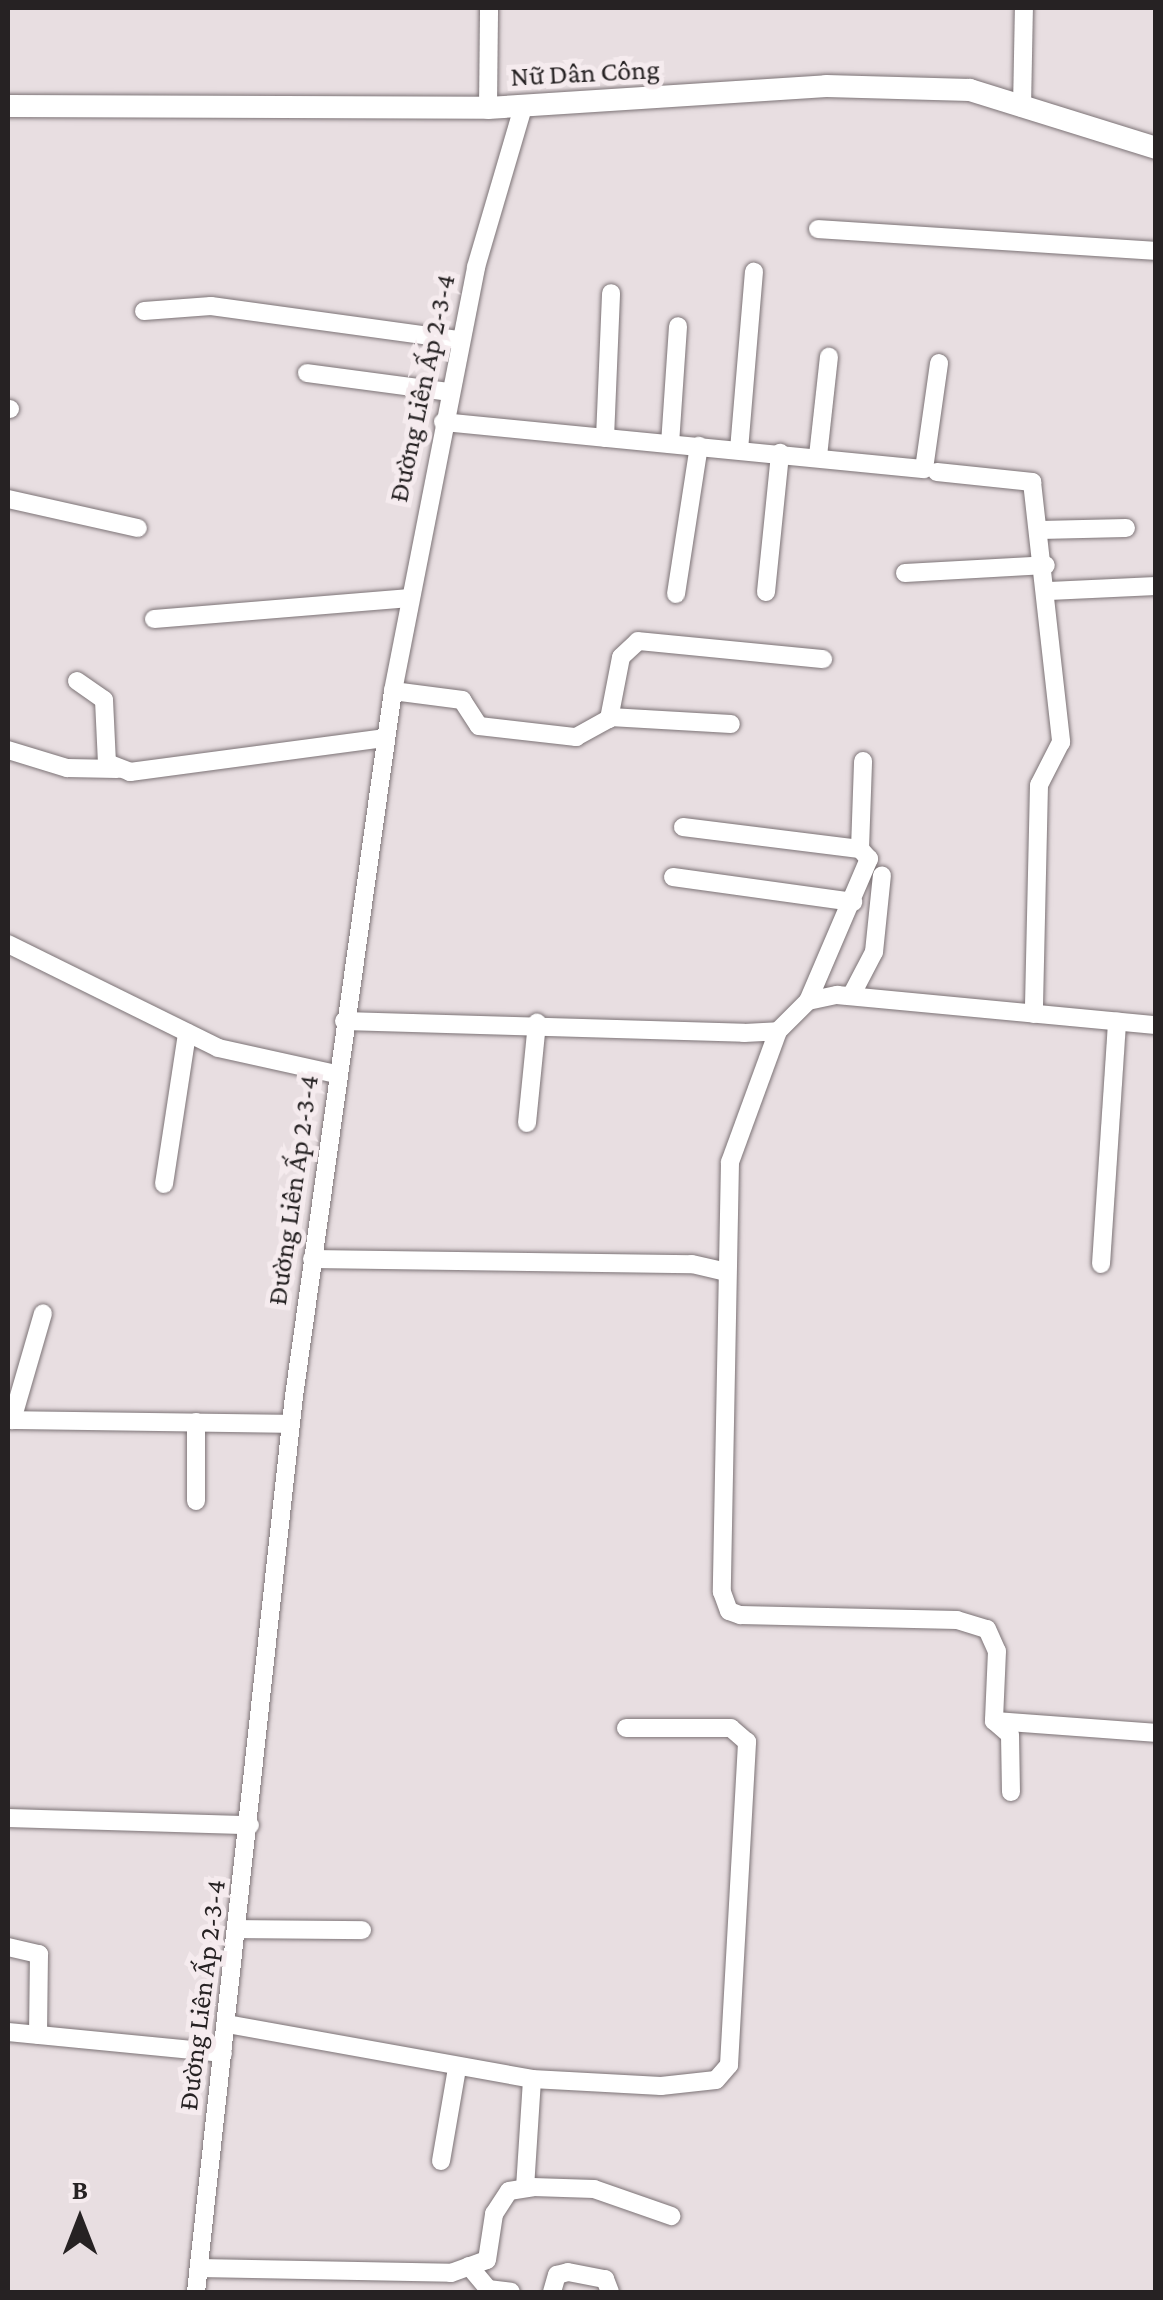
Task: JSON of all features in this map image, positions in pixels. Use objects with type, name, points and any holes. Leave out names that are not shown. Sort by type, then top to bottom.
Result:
[{"type":"street","points":[[488,108],[489,8]]},
{"type":"street","points":[[1022,108],[1024,8]]},
{"type":"street","name":"Nữ Dân Công","points":[[8,106],[524,108],[826,86],[970,90],[1156,148]]},
{"type":"street","name":"Đường Liên Ấp 2-3-4","points":[[196,2292],[291,1424],[336,1074],[393,691],[407,598],[460,340],[524,108]]},
{"type":"street","points":[[818,229],[1156,251]]},
{"type":"street","points":[[739,450],[754,272]]},
{"type":"street","points":[[605,438],[611,293]]},
{"type":"street","points":[[144,311],[211,306],[460,340]]},
{"type":"street","points":[[670,444],[678,326]]},
{"type":"street","points":[[818,456],[829,357]]},
{"type":"street","points":[[443,422],[924,469],[939,364]]},
{"type":"street","points":[[307,372],[449,392]]},
{"type":"street","points":[[676,594],[699,446]]},
{"type":"street","points":[[766,592],[780,453]]},
{"type":"street","points":[[937,472],[1032,482],[1049,591],[1061,742],[1039,784],[1034,1014]]},
{"type":"street","points":[[8,500],[138,528]]},
{"type":"street","points":[[1040,530],[1126,528]]},
{"type":"street","points":[[904,573],[1046,565]]},
{"type":"street","points":[[1049,591],[1156,586]]},
{"type":"street","points":[[154,619],[407,598]]},
{"type":"street","points":[[610,717],[621,657],[638,641],[823,659]]},
{"type":"street","points":[[78,681],[104,700],[104,750],[118,769]]},
{"type":"street","points":[[393,691],[462,700],[480,726],[576,737],[610,717],[731,724]]},
{"type":"street","points":[[8,750],[67,768],[118,769],[214,764],[386,738]]},
{"type":"street","points":[[860,850],[863,762]]},
{"type":"street","points":[[682,827],[860,850],[869,860],[853,902],[816,970],[808,1001],[778,1030],[730,1162],[722,1592],[729,1611],[957,1620],[987,1629],[997,1651],[994,1722]]},
{"type":"street","points":[[851,996],[874,952],[882,875]]},
{"type":"street","points":[[673,878],[853,902]]},
{"type":"street","points":[[8,944],[187,1033],[265,1062],[336,1074]]},
{"type":"street","points":[[808,1001],[851,996],[1156,1025]]},
{"type":"street","points":[[344,1021],[537,1022],[778,1030]]},
{"type":"street","points":[[526,1123],[537,1022]]},
{"type":"street","points":[[1102,1264],[1117,1022]]},
{"type":"street","points":[[164,1184],[187,1033]]},
{"type":"street","points":[[312,1259],[692,1264],[726,1272]]},
{"type":"street","points":[[43,1313],[10,1420],[291,1424]]},
{"type":"street","points":[[196,1422],[196,1501]]},
{"type":"street","points":[[994,1722],[1156,1733]]},
{"type":"street","points":[[994,1722],[1010,1736],[1011,1792]]},
{"type":"street","points":[[227,2024],[457,2068],[532,2078],[660,2086],[716,2080],[730,2065],[746,1738],[731,1728],[626,1728]]},
{"type":"street","points":[[8,1818],[250,1825]]},
{"type":"street","points":[[238,1928],[362,1930]]},
{"type":"street","points":[[8,1948],[40,1954],[38,2036]]},
{"type":"street","points":[[8,2032],[223,2053]]},
{"type":"street","points":[[441,2161],[457,2068]]},
{"type":"street","points":[[525,2188],[532,2078]]},
{"type":"street","points":[[198,2268],[451,2274],[487,2260],[494,2214],[509,2190],[525,2188],[594,2189],[671,2216]]},
{"type":"street","points":[[469,2266],[487,2291],[511,2292]]},
{"type":"street","points":[[552,2292],[557,2275],[568,2272],[605,2278],[610,2292]]}]
